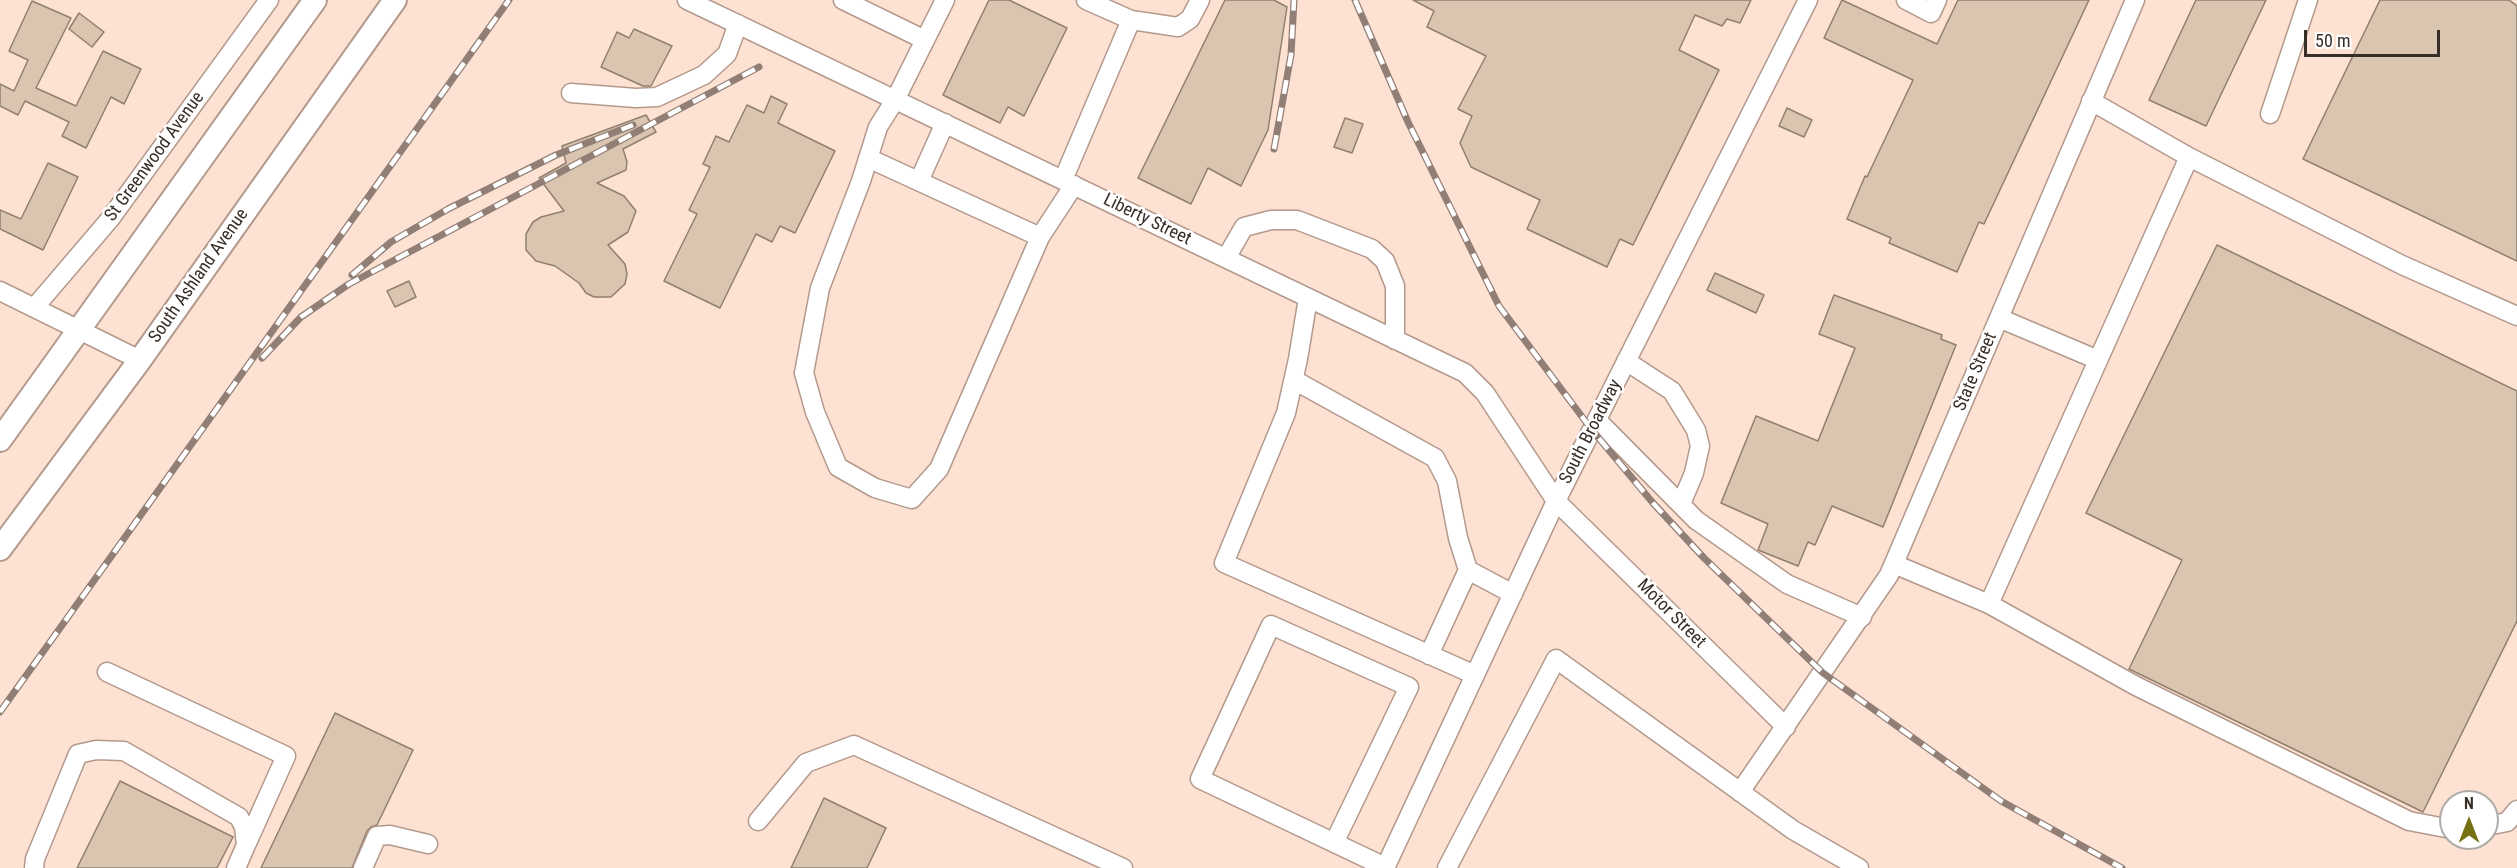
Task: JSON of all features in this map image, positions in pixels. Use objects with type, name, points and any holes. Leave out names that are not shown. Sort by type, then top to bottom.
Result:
[{"type":"main road","points":[[0,440],[315,0]]},
{"type":"main road","name":"South Ashland Avenue","points":[[0,549],[140,360],[395,0]]},
{"type":"street","name":"St Greenwood Avenue","points":[[34,308],[110,219],[269,0]]},
{"type":"street","name":"Liberty Street","points":[[687,0],[1465,373],[1478,386],[1556,501]]},
{"type":"street","points":[[843,0],[925,40]]},
{"type":"street","points":[[945,0],[895,100],[878,127],[820,288],[804,373],[815,412],[838,466],[875,488],[912,499],[939,469],[1040,237],[1069,183],[1131,20]]},
{"type":"street","points":[[1086,0],[1131,20],[1178,27],[1190,19],[1200,0]]},
{"type":"street","name":"South Broadway","points":[[1385,868],[1556,501],[1808,0]]},
{"type":"street","points":[[1906,0],[1931,13],[1937,0]]},
{"type":"street","name":"State Street","points":[[1740,792],[1889,575],[2134,0]]},
{"type":"street","points":[[2270,114],[2308,0]]},
{"type":"street","points":[[571,93],[636,98],[657,97],[704,75],[727,54],[738,24]]},
{"type":"street","points":[[2091,101],[2189,157],[2402,265],[2517,316]]},
{"type":"street","points":[[919,181],[945,123]]},
{"type":"street","points":[[1989,604],[2189,157]]},
{"type":"street","points":[[868,158],[1040,237]]},
{"type":"street","points":[[1226,258],[1244,227],[1271,219],[1297,220],[1372,249],[1385,261],[1395,286],[1395,340]]},
{"type":"street","points":[[0,291],[140,360]]},
{"type":"street","points":[[1308,298],[1286,413],[1224,563],[1475,675]]},
{"type":"street","points":[[1999,318],[2098,360]]},
{"type":"street","points":[[1626,362],[1672,391],[1696,430],[1700,446],[1694,474],[1681,504]]},
{"type":"street","points":[[1294,380],[1435,458],[1447,481],[1458,538],[1468,570],[1429,655]]},
{"type":"street","points":[[1597,420],[1696,520],[1787,584],[1862,617]]},
{"type":"street","name":"Motor Street","points":[[1556,501],[1786,727]]},
{"type":"street","points":[[1894,564],[1989,604],[2136,686],[2398,816],[2409,821],[2439,827]]},
{"type":"street","points":[[1468,570],[1514,594]]},
{"type":"street","points":[[1334,843],[1409,687],[1271,625],[1200,779],[1385,868]]},
{"type":"street","points":[[1447,868],[1556,659],[1793,830],[1859,868]]},
{"type":"street","points":[[107,672],[286,756],[236,868]]},
{"type":"street","points":[[758,821],[806,763],[854,745],[1123,868]]},
{"type":"street","points":[[34,868],[35,859],[78,754],[96,750],[124,751],[239,817],[244,827],[246,845]]},
{"type":"street","points":[[2499,824],[2507,822],[2517,810]]},
{"type":"street","points":[[363,868],[377,836],[390,835],[428,844]]},
{"type":"building","points":[[989,0],[1009,0],[1067,28],[1024,116],[1008,107],[1000,123],[943,95]]},
{"type":"building","points":[[1225,0],[1274,0],[1287,7],[1268,130],[1241,186],[1208,168],[1191,204],[1138,178]]},
{"type":"building","points":[[1413,0],[1751,0],[1740,23],[1727,19],[1722,26],[1695,15],[1679,50],[1719,70],[1633,245],[1620,239],[1607,267],[1527,229],[1540,200],[1471,167],[1460,143],[1472,116],[1458,109],[1486,56],[1427,27],[1434,11]]},
{"type":"building","points":[[1842,0],[1937,44],[1958,0],[2089,0],[1984,224],[1979,222],[1957,272],[1889,243],[1891,238],[1847,219],[1865,176],[1867,177],[1913,80],[1824,38]]},
{"type":"building","points":[[2196,0],[2266,0],[2206,126],[2149,100]]},
{"type":"building","points":[[2380,0],[2509,0],[2517,6],[2517,261],[2303,159]]},
{"type":"building","points":[[32,1],[71,18],[36,88],[76,106],[103,51],[141,69],[124,104],[111,97],[86,148],[62,136],[69,122],[25,101],[18,115],[0,106],[0,84],[14,91],[28,60],[9,51]]},
{"type":"building","points":[[79,13],[104,32],[92,47],[69,29]]},
{"type":"building","points":[[634,29],[672,46],[651,86],[643,86],[601,67],[617,32],[629,38]]},
{"type":"building","points":[[771,96],[787,104],[778,123],[835,151],[795,233],[780,226],[772,242],[756,234],[720,308],[664,281],[697,214],[689,210],[710,167],[703,164],[716,136],[729,142],[747,105],[764,113]]},
{"type":"building","points":[[1787,108],[1812,120],[1804,137],[1779,126]]},
{"type":"building","points":[[646,115],[656,132],[623,149],[627,162],[626,170],[597,183],[624,196],[636,211],[628,232],[608,245],[625,264],[627,274],[625,284],[611,297],[594,297],[586,293],[579,283],[555,266],[536,261],[526,250],[526,234],[533,222],[541,217],[564,211],[539,178],[566,163],[562,146]]},
{"type":"building","points":[[1345,118],[1363,124],[1352,153],[1334,147]]},
{"type":"building","points":[[48,163],[78,177],[43,250],[0,229],[0,210],[21,219]]},
{"type":"building","points":[[2217,245],[2517,391],[2517,621],[2423,812],[2129,669],[2182,560],[2086,513]]},
{"type":"building","points":[[1715,273],[1764,295],[1756,313],[1707,290]]},
{"type":"building","points":[[409,281],[416,297],[395,307],[387,291]]},
{"type":"building","points":[[1834,295],[1942,335],[1941,339],[1956,345],[1883,527],[1832,506],[1815,545],[1808,542],[1798,566],[1758,550],[1768,524],[1721,503],[1756,416],[1818,441],[1855,348],[1819,334]]},
{"type":"building","points":[[335,713],[413,750],[377,825],[367,831],[352,868],[261,868]]},
{"type":"building","points":[[120,781],[233,837],[217,868],[77,868]]},
{"type":"building","points":[[824,798],[886,828],[867,868],[791,868]]},
{"type":"railway","points":[[0,712],[509,0]]},
{"type":"railway","points":[[1274,149],[1291,55],[1294,0]]},
{"type":"railway","points":[[1355,0],[1408,122],[1499,306],[1592,430],[1653,503],[1704,558],[1823,673],[2001,801],[2122,868]]},
{"type":"railway","points":[[262,358],[301,317],[349,284],[759,67]]},
{"type":"railway","points":[[352,275],[391,242],[448,209],[556,155],[633,125]]}]
